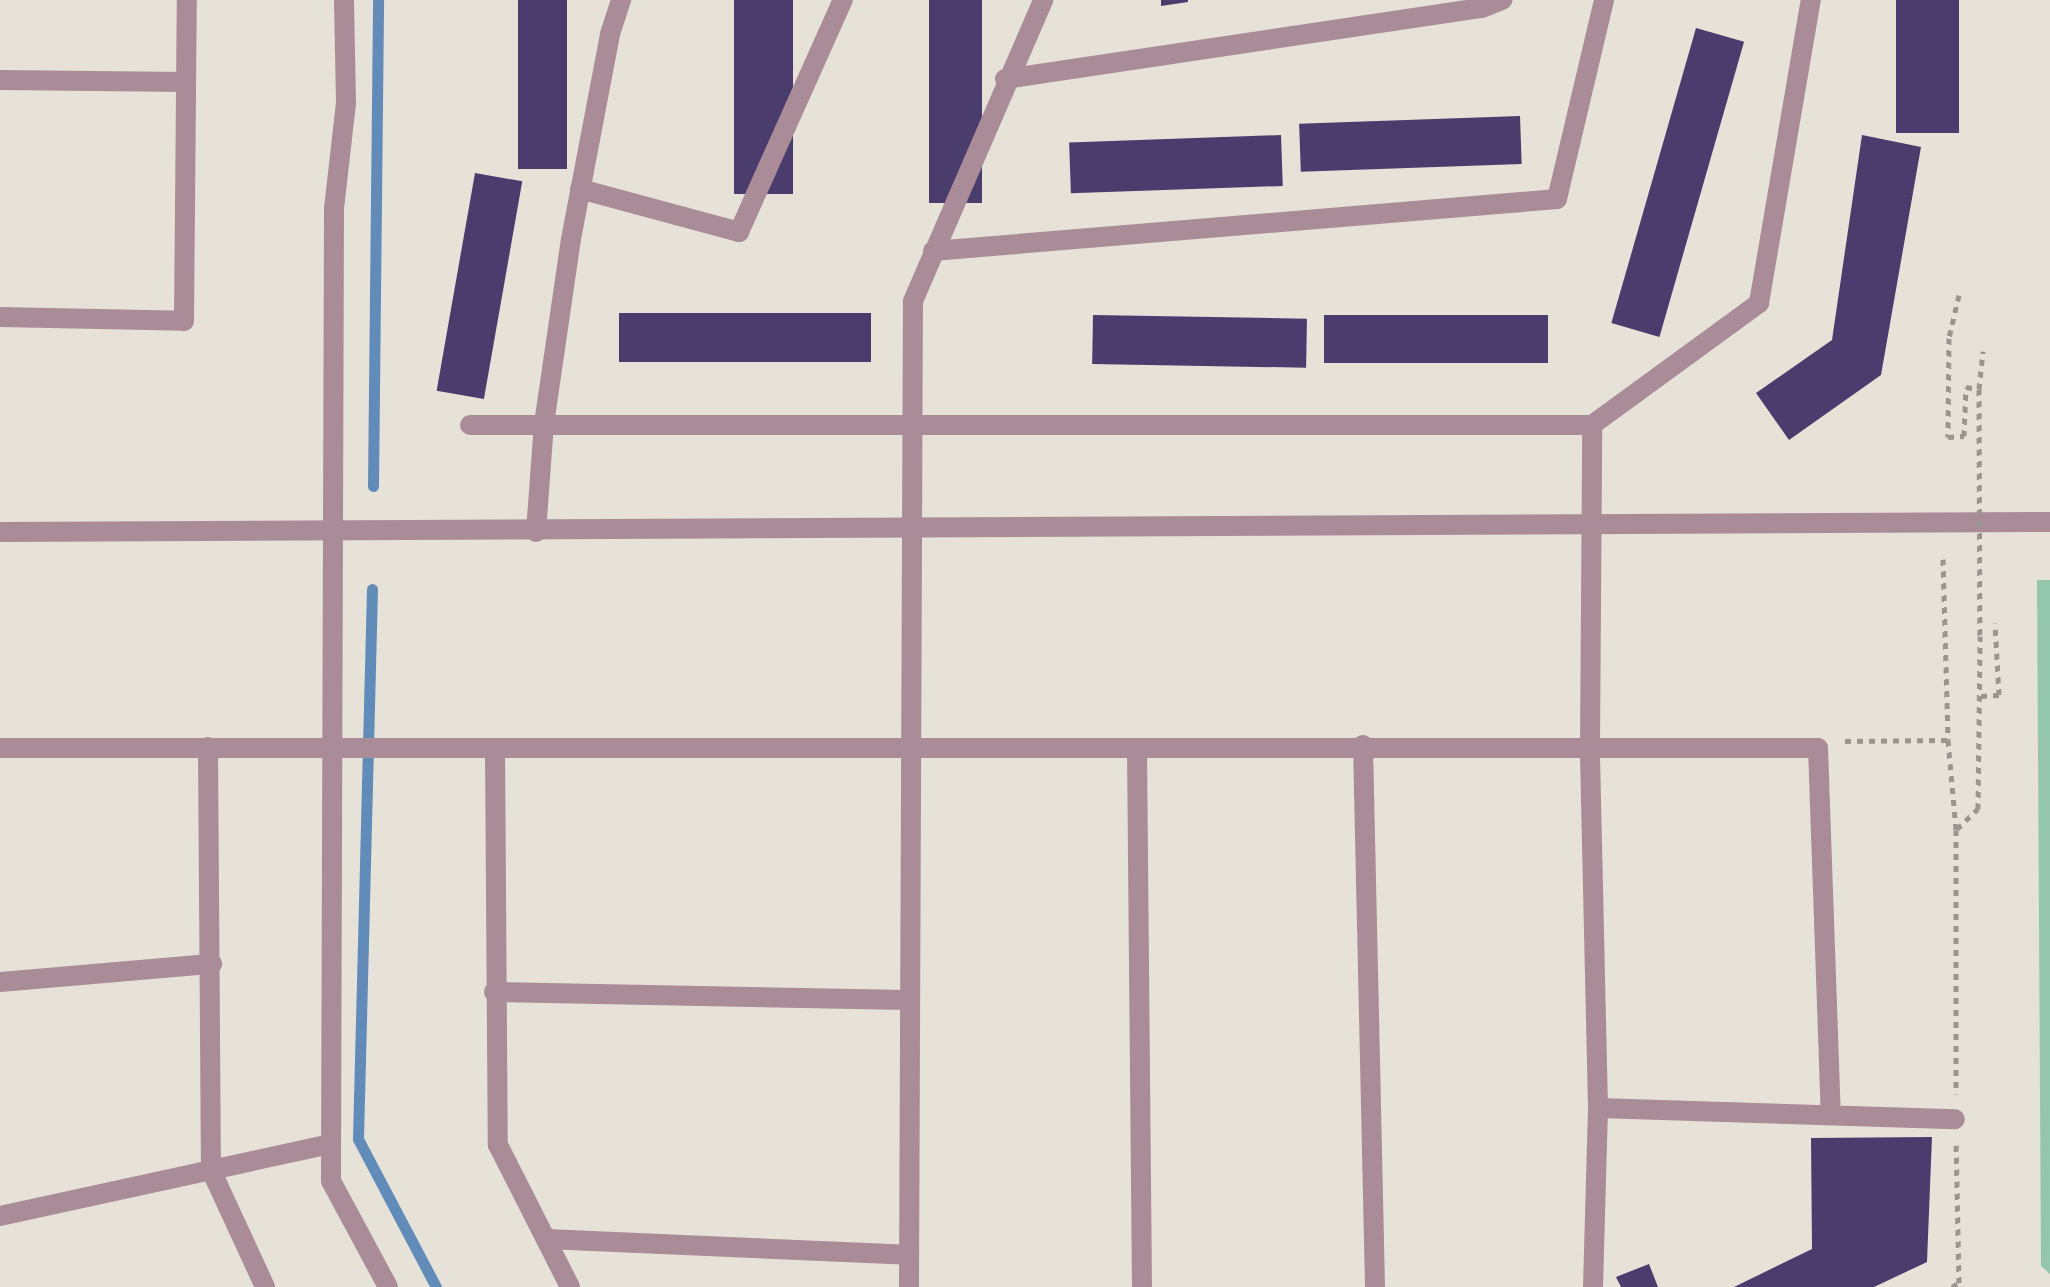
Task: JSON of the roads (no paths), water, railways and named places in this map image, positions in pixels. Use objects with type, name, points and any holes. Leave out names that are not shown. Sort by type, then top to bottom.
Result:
[{"type":"street","points":[[0,317],[184,321],[187,0]]},
{"type":"street","points":[[344,0],[346,103],[334,209],[336,745],[329,1144],[331,1181],[388,1287]]},
{"type":"street","points":[[536,532],[544,424],[580,189],[621,0]]},
{"type":"street","points":[[580,189],[739,232],[843,0]]},
{"type":"street","points":[[909,1287],[907,1000],[913,301],[1005,79],[1043,0]]},
{"type":"street","points":[[1005,79],[1482,8],[1502,0]]},
{"type":"street","points":[[933,251],[1557,199],[1604,0]]},
{"type":"street","points":[[470,425],[911,428],[1592,425],[1759,303],[1811,0]]},
{"type":"street","points":[[0,80],[186,82]]},
{"type":"street","points":[[1592,425],[1590,747],[1598,1108],[1593,1287]]},
{"type":"street","points":[[0,532],[536,532],[911,526],[2050,522]]},
{"type":"street","points":[[0,748],[336,745],[909,751],[1363,745],[1818,748],[1831,1115]]},
{"type":"street","points":[[1363,745],[1375,1287]]},
{"type":"street","points":[[208,747],[212,964],[211,1170],[265,1287]]},
{"type":"street","points":[[495,749],[494,992],[498,1145],[570,1287]]},
{"type":"street","points":[[1137,749],[1142,1287]]},
{"type":"street","points":[[0,982],[212,964]]},
{"type":"street","points":[[494,992],[907,1000]]},
{"type":"street","points":[[1598,1108],[1955,1119]]},
{"type":"street","points":[[0,1216],[329,1144]]},
{"type":"street","points":[[546,1239],[908,1255]]},
{"type":"waterway","points":[[373,486],[378,0]]},
{"type":"waterway","points":[[372,589],[358,1139],[436,1287]]}]
